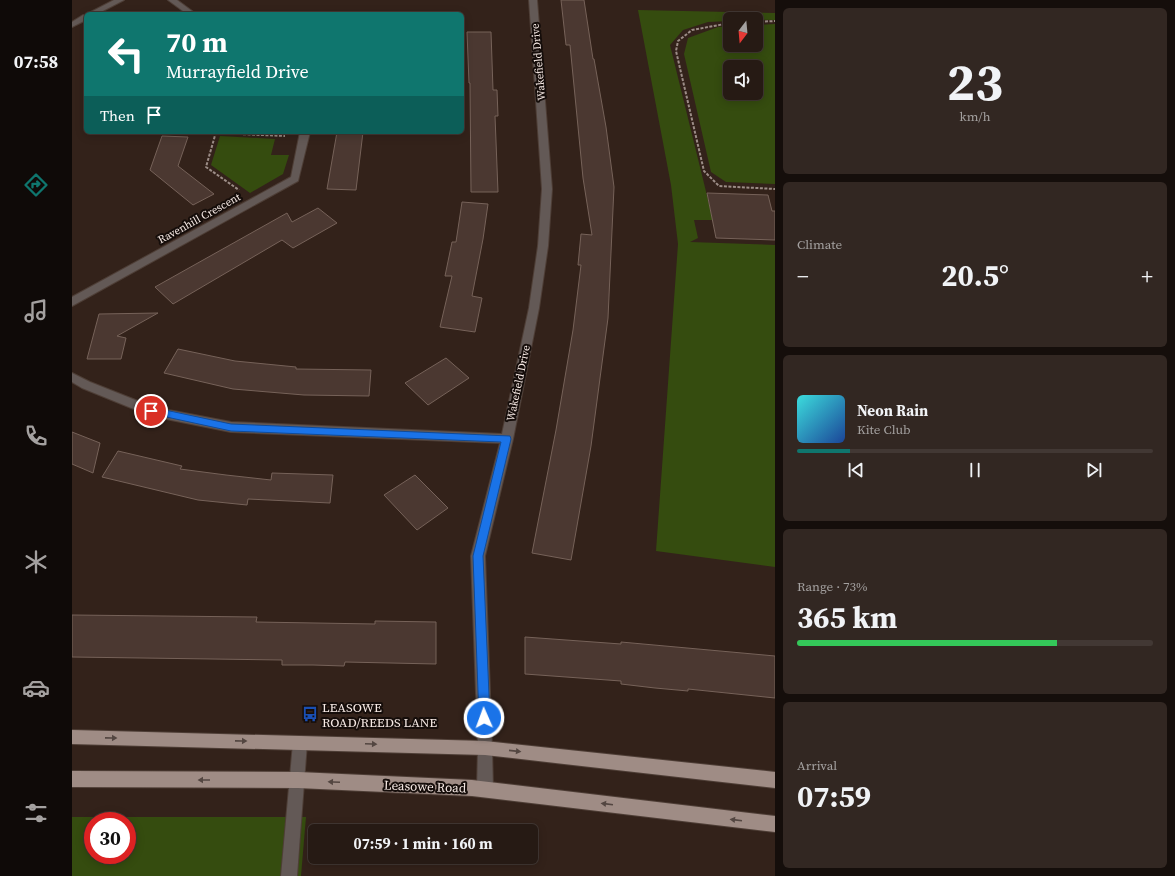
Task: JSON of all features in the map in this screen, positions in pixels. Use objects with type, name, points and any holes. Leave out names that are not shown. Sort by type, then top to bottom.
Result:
[{"type":"main road","points":[[72,737],[485,748],[775,780]]},
{"type":"main road","name":"Leasowe Road","points":[[72,779],[298,780],[485,789],[775,824]]},
{"type":"street","points":[[96,12],[120,0]]},
{"type":"street","points":[[172,0],[189,12]]},
{"type":"street","name":"Wakefield Drive","points":[[485,789],[485,748],[478,556],[507,439],[534,308],[543,246],[547,189],[533,0]]},
{"type":"street","points":[[72,25],[84,18]]},
{"type":"street","name":"Ravenhill Crescent","points":[[72,302],[295,179],[304,135]]},
{"type":"street","points":[[72,377],[86,385],[151,411],[231,428],[507,439]]},
{"type":"street","points":[[288,876],[298,780],[300,743]]},
{"type":"path","points":[[763,22],[775,21]]},
{"type":"path","points":[[723,24],[692,30],[678,41],[676,51],[704,171],[720,186],[775,189]]},
{"type":"path","points":[[215,134],[206,166],[255,201]]},
{"type":"path","points":[[275,134],[304,135]]},
{"type":"green space","points":[[638,10],[729,12],[723,12],[723,21],[708,22],[683,30],[670,45],[713,220],[694,220],[698,238],[690,242],[775,245],[775,567],[656,551],[678,244],[671,185]]},
{"type":"green space","points":[[763,13],[775,13],[775,20],[763,20]]},
{"type":"green space","points":[[775,24],[775,184],[726,182],[711,172],[684,54],[688,38],[723,27],[723,52],[763,52],[763,25]]},
{"type":"green space","points":[[220,136],[275,139],[271,155],[289,155],[283,174],[250,193],[211,165]]},
{"type":"green space","points":[[72,817],[84,817],[84,864],[136,864],[136,817],[306,817],[301,876],[72,876]]},
{"type":"building","points":[[561,0],[584,0],[593,59],[606,127],[614,187],[608,318],[591,446],[571,560],[532,553],[556,430],[573,330],[581,265],[578,265],[581,234],[592,235],[583,178],[570,45],[566,45]]},
{"type":"building","points":[[467,32],[491,32],[493,90],[497,90],[498,116],[495,116],[498,192],[471,192],[470,83]]},
{"type":"building","points":[[337,134],[363,134],[356,190],[327,189]]},
{"type":"building","points":[[162,136],[188,137],[178,166],[214,194],[193,205],[150,170]]},
{"type":"building","points":[[707,193],[768,195],[772,211],[775,211],[775,240],[716,238]]},
{"type":"building","points":[[462,202],[488,204],[472,296],[482,298],[475,332],[440,327],[452,276],[445,276],[452,242],[456,242]]},
{"type":"building","points":[[318,208],[337,223],[293,248],[282,240],[173,304],[155,287],[287,213],[292,222]]},
{"type":"building","points":[[158,313],[117,336],[126,338],[121,359],[87,359],[99,314]]},
{"type":"building","points":[[178,349],[235,361],[296,367],[296,369],[371,370],[369,396],[304,395],[233,389],[164,373]]},
{"type":"building","points":[[446,358],[469,378],[428,405],[405,383]]},
{"type":"building","points":[[72,432],[100,443],[93,473],[72,464]]},
{"type":"building","points":[[118,451],[182,466],[180,469],[226,475],[271,480],[272,473],[333,475],[330,503],[248,499],[247,505],[198,500],[102,477]]},
{"type":"building","points":[[415,475],[448,508],[417,530],[384,495]]},
{"type":"building","points":[[72,615],[257,617],[256,622],[375,624],[375,621],[436,622],[436,664],[345,662],[344,666],[282,665],[282,660],[72,657]]},
{"type":"building","points":[[525,637],[621,644],[621,642],[775,656],[775,698],[688,689],[688,691],[655,688],[621,684],[621,681],[525,674]]},
{"type":"place","name":"LEASOWE ROAD/REEDS LANE","points":[[310,714]]},
{"type":"route","points":[[151,411],[231,428],[507,439],[478,556],[484,718]]}]
